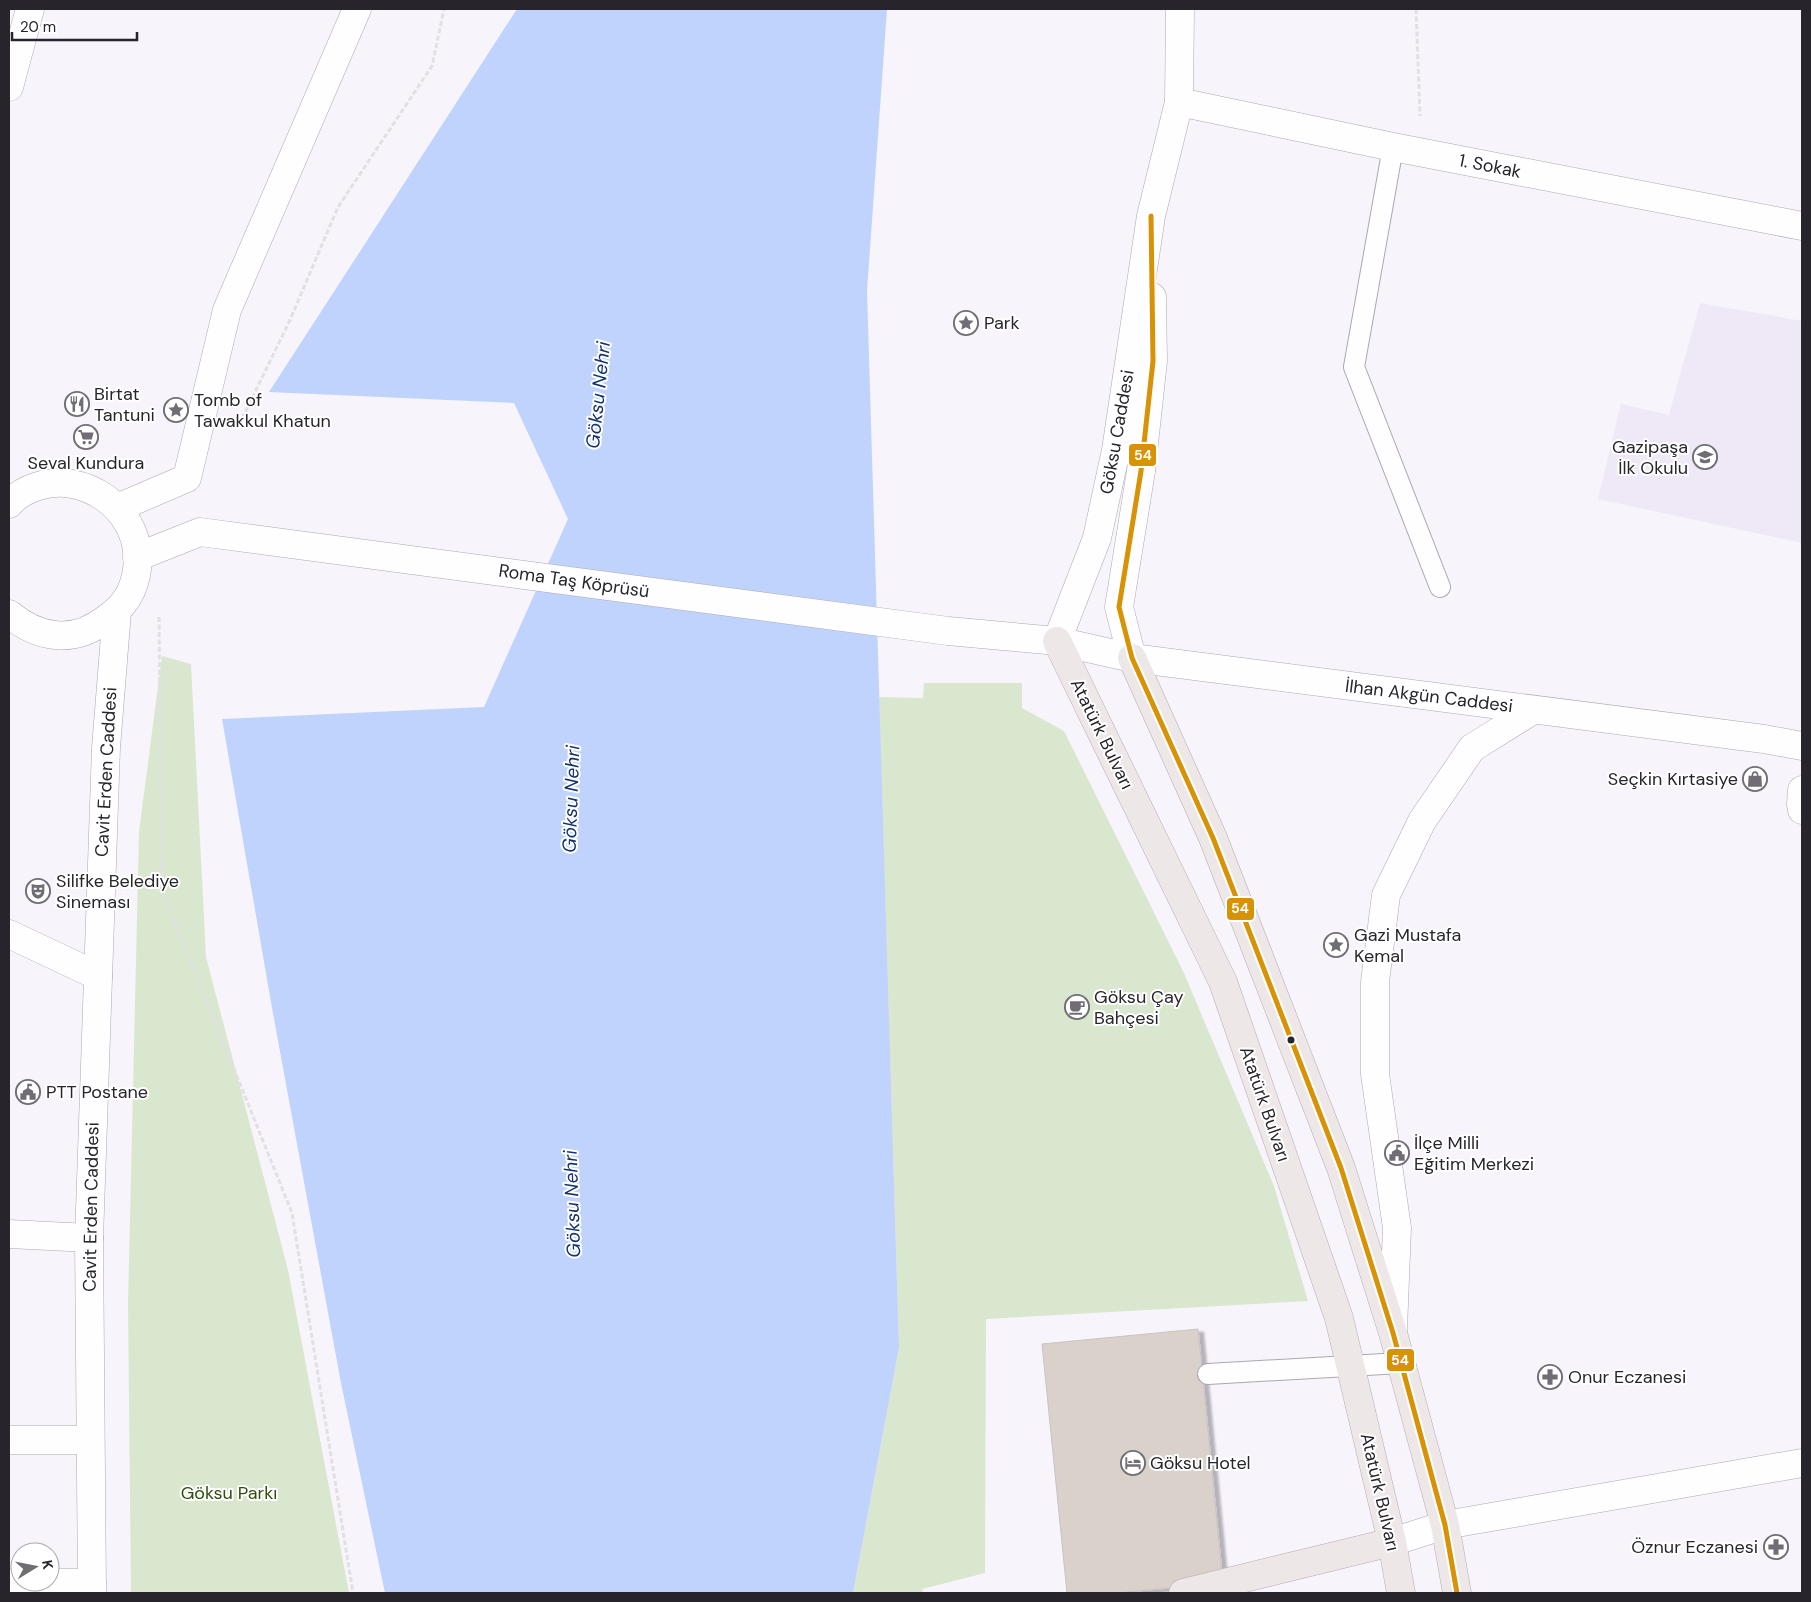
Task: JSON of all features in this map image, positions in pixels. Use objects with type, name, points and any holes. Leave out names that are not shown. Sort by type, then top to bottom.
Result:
[{"type":"main road","name":"Atatürk Bulvarı","points":[[1057,641],[1223,982],[1339,1318],[1392,1542],[1401,1593]]},
{"type":"main road","points":[[1132,658],[1213,838],[1341,1168],[1393,1333],[1445,1525],[1457,1593]]},
{"type":"main road","points":[[1183,1593],[1392,1542]]},
{"type":"street","points":[[9,87],[15,38],[30,9]]},
{"type":"street","points":[[117,508],[187,478],[227,310],[357,9]]},
{"type":"street","name":"Göksu Caddesi","points":[[1057,641],[1097,538],[1112,468],[1151,216],[1179,102],[1180,9]]},
{"type":"street","name":"1. Sokak","points":[[1179,102],[1393,147],[1802,226]]},
{"type":"street","name":"Göksu Caddesi","points":[[1132,658],[1119,607],[1141,471],[1153,361],[1151,216]]},
{"type":"street","points":[[9,614],[23,626],[47,634],[72,635],[96,627],[117,611],[131,591],[137,566],[135,540],[125,517],[108,498],[86,486],[62,482],[13,492]]},
{"type":"street","name":"Roma Taş Köprüsü","points":[[137,557],[200,532],[948,631],[1057,641]]},
{"type":"street","name":"Cavit Erden Caddesi","points":[[92,1588],[89,1238],[106,748],[117,611]]},
{"type":"street","name":"İlhan Akgün Caddesi","points":[[1057,641],[1132,658],[1802,746]]},
{"type":"street","points":[[1393,1333],[1397,1228],[1375,1074],[1375,982],[1386,895],[1422,821],[1472,748],[1533,710]]},
{"type":"street","points":[[1802,790],[1802,810]]},
{"type":"street","points":[[9,934],[98,976]]},
{"type":"street","points":[[9,1234],[89,1238]]},
{"type":"street","points":[[9,1440],[90,1440]]},
{"type":"street","points":[[1392,1542],[1445,1525],[1802,1463]]},
{"type":"street","points":[[9,1583],[92,1588]]},
{"type":"lane","points":[[1393,147],[1354,367],[1440,587]]},
{"type":"lane","points":[[1208,1374],[1401,1363]]},
{"type":"path","points":[[237,429],[290,320],[338,207],[432,66],[444,9]]},
{"type":"path","points":[[1416,9],[1421,152]]},
{"type":"path","points":[[159,613],[162,890],[292,1212],[353,1593]]},
{"type":"shaded area","name":"Gazipaşa İlk Okulu","points":[[1700,303],[1802,321],[1802,543],[1598,499],[1621,404],[1669,415]]},
{"type":"green space","name":"Göksu Parkı","points":[[162,656],[191,664],[206,957],[288,1270],[349,1593],[131,1593],[128,1304],[139,832]]},
{"type":"green space","points":[[924,683],[1022,683],[1022,708],[1064,731],[1183,971],[1274,1186],[1308,1301],[986,1319],[985,1573],[922,1589],[923,1593],[853,1593],[899,1348],[879,697],[923,698]]},
{"type":"water","name":"Göksu Nehri","points":[[517,9],[887,9],[867,291],[899,1348],[853,1593],[385,1593],[341,1383],[272,1008],[222,719],[484,707],[568,519],[514,403],[269,392]]},
{"type":"building","name":"Göksu Hotel","points":[[1198,1329],[1223,1583],[1116,1593],[1067,1593],[1042,1344]]},
{"type":"transit line","name":"54","points":[[1151,216],[1153,361],[1141,471],[1119,607],[1132,658],[1213,838],[1341,1168],[1393,1333],[1445,1525],[1457,1593]]},
{"type":"place","name":"Park","points":[[966,323]]},
{"type":"place","name":"Birtat Tantuni","points":[[77,404]]},
{"type":"place","name":"Tomb of Tawakkul Khatun","points":[[176,410]]},
{"type":"place","name":"Seval Kundura","points":[[86,437]]},
{"type":"place","name":"Gazipaşa İlk Okulu","points":[[1705,457]]},
{"type":"place","name":"Seçkin Kırtasiye","points":[[1755,779]]},
{"type":"place","name":"Silifke Belediye Sineması","points":[[38,891]]},
{"type":"place","name":"Gazi Mustafa Kemal","points":[[1336,945]]},
{"type":"place","name":"Göksu Çay Bahçesi","points":[[1077,1007]]},
{"type":"place","name":"PTT Postane","points":[[28,1092]]},
{"type":"place","name":"İlçe Milli Eğitim Merkezi","points":[[1397,1153]]},
{"type":"place","name":"Onur Eczanesi","points":[[1550,1377]]},
{"type":"place","name":"Göksu Hotel","points":[[1133,1463]]},
{"type":"place","name":"Öznur Eczanesi","points":[[1776,1547]]}]
